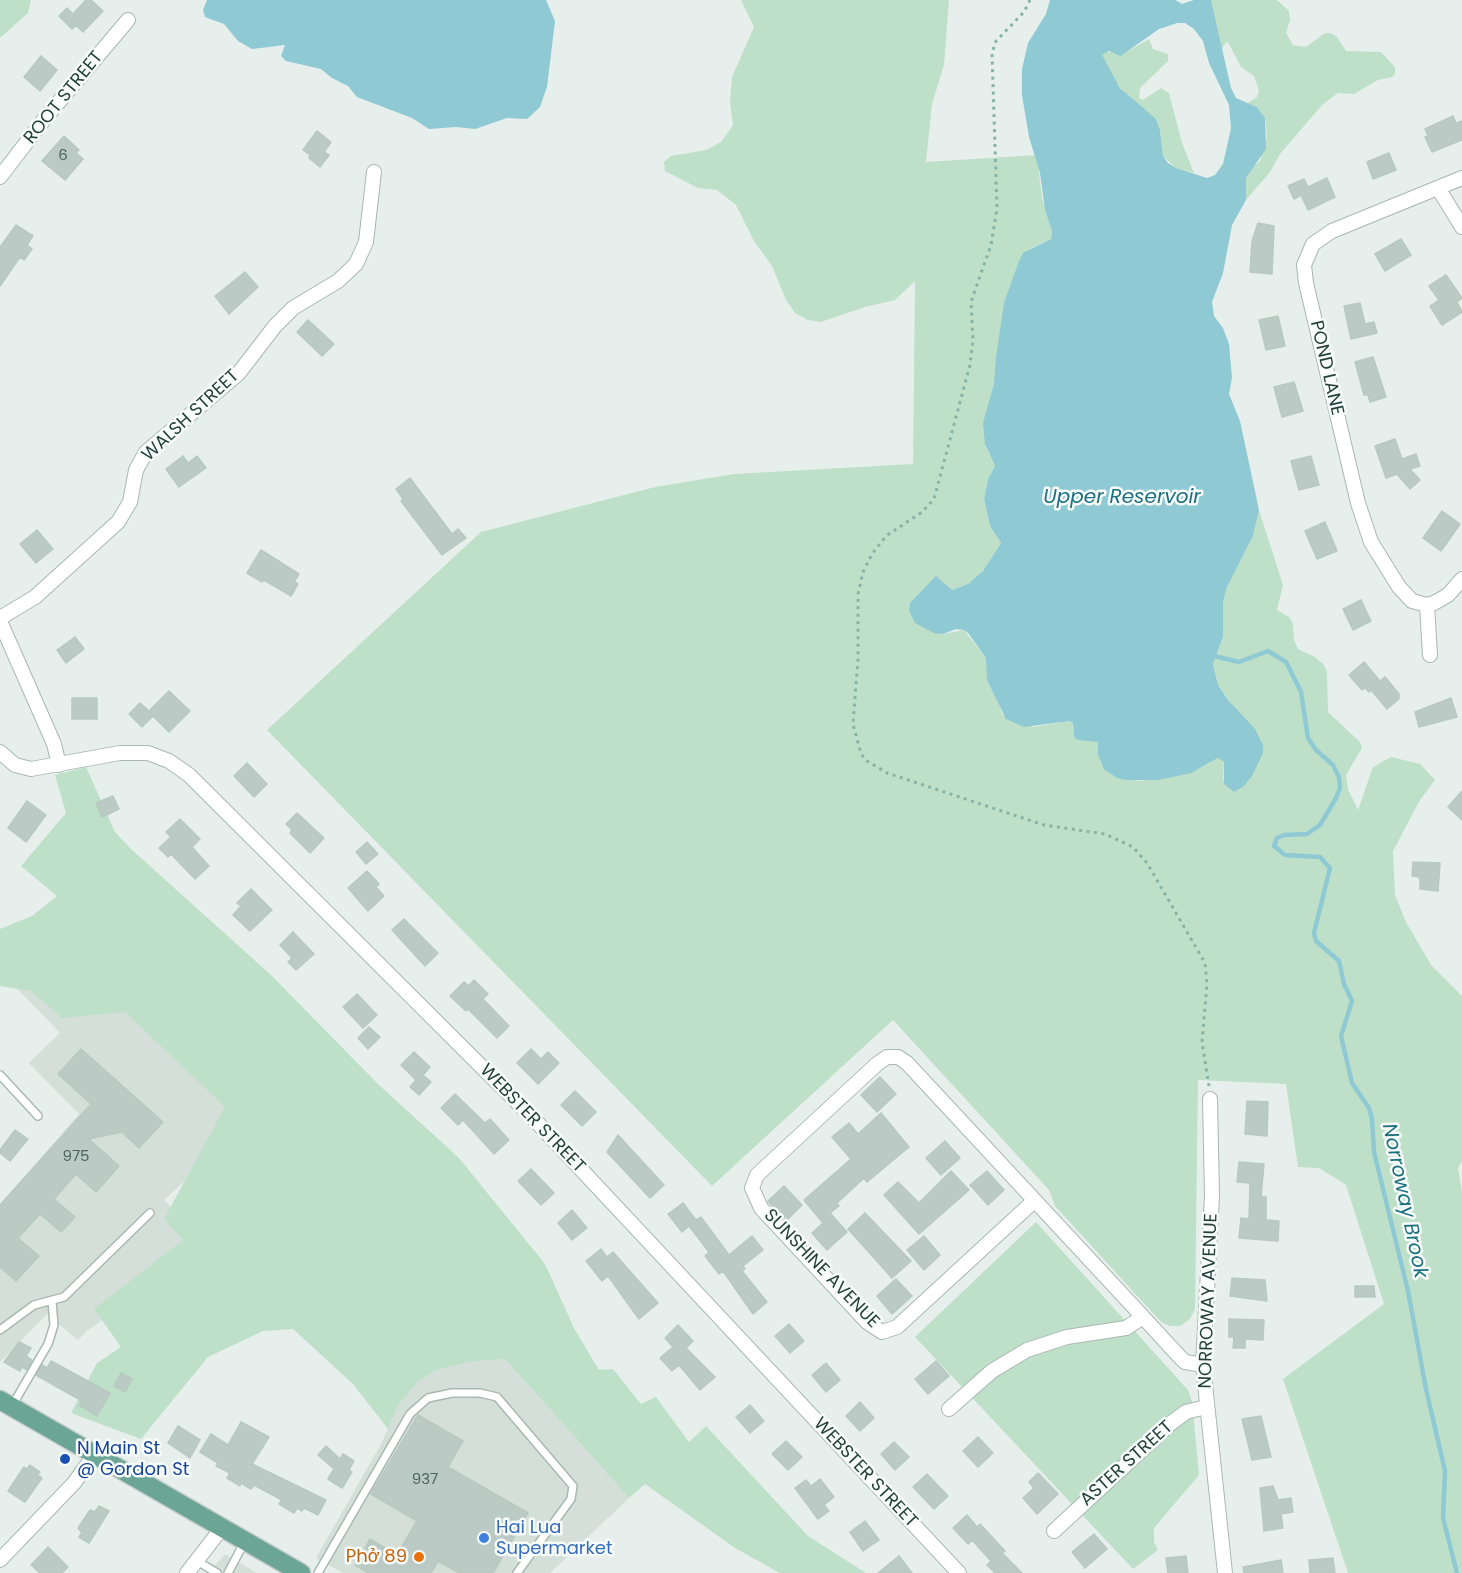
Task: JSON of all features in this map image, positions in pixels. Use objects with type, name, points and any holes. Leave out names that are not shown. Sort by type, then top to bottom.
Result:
[{"type":"main road","points":[[6,1403],[245,1541],[282,1568],[302,1573]]},
{"type":"street","name":"ROOT STREET","points":[[0,177],[46,117],[128,20]]},
{"type":"street","name":"WALSH STREET","points":[[0,619],[35,597],[118,522],[130,502],[136,470],[146,452],[238,374],[283,316],[303,300],[338,281],[356,264],[366,242],[374,172]]},
{"type":"street","name":"POND LANE","points":[[1427,605],[1412,601],[1406,595],[1384,565],[1366,529],[1306,283],[1304,265],[1309,249],[1324,235],[1462,178]]},
{"type":"street","points":[[1438,188],[1462,227]]},
{"type":"street","points":[[1430,656],[1427,605],[1442,600],[1462,579]]},
{"type":"street","points":[[0,619],[54,744],[59,765]]},
{"type":"street","name":"WEBSTER STREET","points":[[0,752],[23,768],[59,765],[139,752],[159,756],[189,775],[532,1117],[959,1573]]},
{"type":"street","name":"SUNSHINE AVENUE","points":[[1034,1201],[897,1327],[882,1332],[867,1322],[761,1208],[752,1188],[757,1175],[877,1064],[893,1056],[908,1063],[1181,1359],[1191,1364],[1203,1365]]},
{"type":"street","name":"NORROWAY AVENUE","points":[[1210,1099],[1212,1207],[1203,1365],[1225,1573]]},
{"type":"street","points":[[949,1409],[992,1371],[1027,1350],[1067,1337],[1126,1328],[1143,1317]]},
{"type":"street","name":"ASTER STREET","points":[[1054,1531],[1171,1423],[1186,1412],[1206,1407]]},
{"type":"street","points":[[0,1560],[74,1483],[95,1454]]},
{"type":"street","points":[[187,1573],[222,1528]]},
{"type":"lane","points":[[0,1075],[38,1116]]},
{"type":"lane","points":[[0,1330],[34,1305],[64,1297],[150,1213]]},
{"type":"lane","points":[[6,1403],[48,1344],[54,1325],[52,1301]]},
{"type":"lane","points":[[318,1573],[410,1414],[428,1398],[444,1393],[480,1393],[497,1397],[573,1486],[571,1499],[517,1573]]},
{"type":"lane","points":[[228,1573],[245,1541]]},
{"type":"lane","points":[[198,1561],[217,1573]]},
{"type":"path","points":[[1030,0],[1024,12],[996,41],[992,53],[997,209],[992,239],[970,302],[974,340],[970,365],[934,499],[922,512],[886,536],[872,554],[863,572],[858,594],[858,659],[853,724],[861,754],[867,761],[887,773],[1044,825],[1105,834],[1124,841],[1139,854],[1197,944],[1205,963],[1207,984],[1203,1042],[1210,1099]]},
{"type":"shaded area","points":[[74,921],[259,1112],[164,1200],[209,1246],[88,1330],[78,1340],[47,1314],[0,1362],[0,1204],[79,1114],[29,1063],[60,1033],[11,982]]},
{"type":"shaded area","points":[[446,1293],[629,1498],[550,1573],[343,1573],[316,1558],[382,1442]]},
{"type":"shaded area","points":[[225,1554],[257,1573],[208,1573]]},
{"type":"green space","points":[[0,0],[31,0],[28,13],[0,38]]},
{"type":"green space","points":[[741,0],[949,0],[944,65],[932,104],[926,162],[1037,155],[1042,198],[1052,231],[1051,239],[1030,249],[986,447],[995,466],[988,479],[984,499],[990,526],[1001,543],[983,571],[968,584],[952,590],[944,584],[925,628],[943,634],[964,630],[986,658],[991,688],[997,696],[1002,714],[1033,727],[1070,721],[1073,723],[1073,732],[1098,742],[1101,763],[1117,778],[1141,781],[1203,767],[1218,758],[1224,762],[1223,779],[1253,773],[1255,768],[1237,713],[1218,685],[1213,664],[1223,637],[1223,602],[1227,587],[1253,536],[1259,510],[1283,585],[1277,610],[1289,617],[1293,624],[1294,640],[1298,649],[1315,657],[1324,665],[1327,672],[1328,712],[1360,742],[1362,748],[1346,775],[1348,789],[1358,810],[1373,767],[1391,757],[1420,764],[1435,780],[1420,800],[1393,851],[1395,895],[1406,922],[1431,965],[1462,996],[1462,1161],[1458,1168],[1462,1192],[1462,1573],[1348,1573],[1283,1379],[1384,1304],[1346,1185],[1319,1168],[1298,1167],[1286,1084],[1198,1080],[1195,1310],[1189,1320],[1180,1326],[1170,1326],[1161,1322],[1055,1206],[1049,1190],[893,1020],[712,1186],[267,730],[481,532],[655,487],[734,474],[913,464],[915,281],[895,300],[865,307],[821,322],[808,320],[795,313],[786,300],[772,266],[754,241],[736,205],[717,190],[698,188],[665,171],[664,162],[671,156],[706,150],[721,142],[733,125],[730,102],[732,77],[754,27]]},
{"type":"green space","points":[[1211,0],[1277,0],[1289,11],[1290,20],[1286,33],[1293,45],[1306,47],[1325,33],[1331,33],[1337,37],[1346,51],[1381,52],[1395,67],[1395,74],[1392,77],[1378,80],[1354,94],[1338,93],[1323,104],[1280,154],[1270,172],[1246,200],[1246,178],[1251,169],[1260,161],[1267,136],[1265,118],[1257,107],[1248,103],[1257,97],[1259,91],[1254,76],[1241,67],[1229,44],[1226,42],[1222,49]]},
{"type":"green space","points":[[1149,39],[1153,49],[1168,54],[1168,61],[1140,88],[1139,98],[1143,100],[1161,88],[1169,93],[1182,143],[1194,173],[1176,168],[1163,156],[1160,130],[1156,119],[1130,99],[1114,79],[1102,58],[1102,54],[1106,52],[1125,53]]},
{"type":"green space","points":[[86,767],[115,832],[131,849],[271,975],[378,1084],[459,1158],[545,1264],[574,1328],[599,1370],[613,1369],[641,1404],[656,1397],[689,1442],[706,1426],[808,1536],[866,1573],[780,1573],[735,1548],[645,1484],[629,1498],[505,1359],[472,1361],[436,1370],[418,1382],[398,1405],[388,1429],[353,1384],[293,1329],[263,1331],[208,1357],[141,1439],[71,1413],[97,1363],[121,1347],[94,1309],[183,1240],[164,1219],[225,1107],[125,1012],[62,1018],[31,991],[0,986],[0,929],[32,916],[57,896],[21,866],[66,813],[55,775]]},
{"type":"green space","points":[[1036,1222],[1188,1390],[1192,1401],[1199,1475],[1154,1528],[1154,1542],[1158,1550],[1133,1569],[915,1337]]},
{"type":"water","points":[[207,0],[546,0],[555,21],[547,87],[540,107],[527,119],[507,118],[475,129],[456,127],[429,129],[412,118],[357,97],[348,86],[321,69],[286,61],[281,56],[285,45],[252,49],[238,41],[224,24],[205,17],[203,10]]},
{"type":"water","name":"Upper Reservoir","points":[[1050,0],[1175,0],[1182,4],[1194,0],[1211,0],[1231,88],[1236,98],[1257,107],[1265,118],[1266,149],[1246,178],[1246,200],[1232,225],[1223,273],[1212,302],[1214,316],[1223,328],[1229,344],[1232,378],[1229,394],[1240,421],[1259,510],[1253,536],[1227,587],[1223,602],[1223,637],[1213,664],[1218,685],[1228,700],[1255,729],[1263,745],[1263,753],[1252,776],[1244,786],[1234,792],[1224,784],[1224,762],[1218,758],[1191,773],[1158,780],[1126,780],[1117,778],[1104,769],[1098,755],[1098,742],[1078,740],[1074,737],[1073,723],[1070,721],[1024,727],[1006,719],[987,680],[986,658],[968,633],[956,629],[943,634],[934,633],[915,623],[909,610],[910,603],[936,576],[952,590],[968,584],[983,571],[1001,543],[990,526],[984,499],[988,479],[995,466],[985,444],[983,423],[994,384],[1004,303],[1019,261],[1023,253],[1051,239],[1052,231],[1045,210],[1040,173],[1029,137],[1022,95],[1022,69],[1028,43],[1046,14]],"holes":[[[1185,23],[1194,29],[1203,41],[1209,63],[1229,105],[1231,128],[1223,164],[1215,175],[1207,178],[1168,163],[1163,156],[1160,130],[1156,119],[1120,88],[1102,55],[1109,51],[1120,56],[1159,29]]]},
{"type":"building","points":[[86,0],[91,0],[103,11],[83,32],[76,25],[72,29],[59,16],[67,8],[73,14]]},
{"type":"building","points":[[41,56],[57,70],[40,91],[24,77]]},
{"type":"building","points":[[1453,116],[1456,123],[1462,121],[1462,140],[1432,152],[1425,137],[1428,136],[1425,129]]},
{"type":"building","points":[[317,131],[331,142],[324,152],[329,155],[320,167],[303,150]]},
{"type":"building","points":[[64,136],[79,150],[76,153],[83,159],[65,180],[42,161]]},
{"type":"building","points":[[1389,153],[1396,170],[1373,179],[1367,162]]},
{"type":"building","points":[[1327,178],[1335,197],[1308,210],[1301,195],[1294,199],[1288,186],[1304,179],[1308,187]]},
{"type":"building","points":[[1258,223],[1274,226],[1272,274],[1250,272],[1252,241]]},
{"type":"building","points":[[16,225],[33,236],[27,245],[32,249],[24,260],[20,257],[0,286],[0,247]]},
{"type":"building","points":[[1401,239],[1411,255],[1385,271],[1375,254]]},
{"type":"building","points":[[245,272],[258,287],[229,314],[215,296]]},
{"type":"building","points":[[1446,275],[1462,298],[1457,302],[1462,312],[1442,325],[1430,306],[1439,300],[1429,286]]},
{"type":"building","points":[[1360,303],[1365,324],[1374,322],[1377,333],[1351,339],[1344,306]]},
{"type":"building","points":[[1278,316],[1285,346],[1266,350],[1259,320]]},
{"type":"building","points":[[308,320],[334,344],[322,356],[297,332]]},
{"type":"building","points":[[1373,357],[1386,397],[1370,402],[1368,395],[1364,395],[1355,362]]},
{"type":"building","points":[[1294,382],[1303,411],[1282,417],[1274,387]]},
{"type":"building","points":[[1395,439],[1402,459],[1416,454],[1420,466],[1410,469],[1420,480],[1410,489],[1397,474],[1386,478],[1375,446]]},
{"type":"building","points":[[183,456],[188,463],[197,456],[206,468],[179,487],[166,469]]},
{"type":"building","points":[[1311,456],[1319,485],[1299,490],[1291,461]]},
{"type":"building","points":[[410,478],[452,534],[458,529],[466,538],[442,555],[401,501],[403,499],[396,489]]},
{"type":"building","points":[[1442,511],[1460,524],[1441,551],[1423,538]]},
{"type":"building","points":[[1325,522],[1337,551],[1317,559],[1305,531]]},
{"type":"building","points":[[37,530],[53,549],[36,563],[20,544]]},
{"type":"building","points":[[261,550],[299,574],[294,582],[298,584],[291,596],[247,573]]},
{"type":"building","points":[[1361,600],[1371,621],[1353,630],[1343,609]]},
{"type":"building","points":[[75,637],[84,649],[66,663],[57,650]]},
{"type":"building","points":[[1364,662],[1380,681],[1385,677],[1399,694],[1399,699],[1387,709],[1371,690],[1369,692],[1365,688],[1362,690],[1349,675]]},
{"type":"building","points":[[169,691],[190,711],[169,732],[153,716],[142,727],[129,714],[140,703],[149,711]]},
{"type":"building","points":[[72,698],[97,698],[97,719],[72,719]]},
{"type":"building","points":[[1451,698],[1457,717],[1419,727],[1415,712]]},
{"type":"building","points":[[247,763],[267,784],[254,797],[234,776]]},
{"type":"building","points":[[1462,791],[1462,820],[1448,807]]},
{"type":"building","points":[[113,796],[119,809],[102,817],[96,803]]},
{"type":"building","points":[[27,801],[46,815],[26,842],[8,828]]},
{"type":"building","points":[[297,813],[324,838],[310,853],[290,833],[292,830],[286,824]]},
{"type":"building","points":[[180,819],[200,839],[192,847],[209,866],[195,879],[171,854],[168,857],[159,848],[171,837],[166,832]]},
{"type":"building","points":[[367,842],[378,854],[366,864],[356,852]]},
{"type":"building","points":[[1413,862],[1440,863],[1438,891],[1420,889],[1420,877],[1412,876]]},
{"type":"building","points":[[367,871],[379,884],[376,887],[384,896],[368,911],[348,888]]},
{"type":"building","points":[[251,889],[272,910],[250,931],[233,915],[241,906],[237,903]]},
{"type":"building","points":[[404,919],[438,953],[425,966],[392,930]]},
{"type":"building","points":[[293,932],[314,954],[296,970],[288,962],[292,958],[280,945]]},
{"type":"building","points":[[474,980],[488,994],[483,999],[509,1026],[497,1038],[468,1009],[466,1011],[450,996],[464,982],[469,986]]},
{"type":"building","points":[[357,994],[377,1015],[363,1028],[343,1007]]},
{"type":"building","points":[[369,1027],[380,1037],[368,1049],[358,1038]]},
{"type":"building","points":[[81,1049],[163,1122],[139,1148],[122,1132],[89,1139],[119,1166],[96,1192],[76,1174],[54,1199],[75,1217],[61,1232],[40,1214],[18,1238],[39,1256],[16,1281],[0,1267],[0,1205],[91,1104],[58,1074]]},
{"type":"building","points":[[531,1049],[541,1059],[548,1052],[559,1063],[538,1084],[517,1063]]},
{"type":"building","points":[[414,1052],[430,1067],[423,1075],[431,1082],[419,1095],[410,1087],[416,1080],[401,1065]]},
{"type":"building","points":[[880,1077],[896,1094],[877,1112],[861,1095]]},
{"type":"building","points":[[575,1091],[596,1112],[582,1126],[561,1105]]},
{"type":"building","points":[[455,1094],[485,1123],[490,1119],[509,1140],[494,1154],[463,1120],[458,1125],[441,1108]]},
{"type":"building","points":[[1247,1101],[1268,1102],[1267,1136],[1245,1134]]},
{"type":"building","points":[[881,1113],[909,1147],[867,1182],[864,1178],[837,1203],[839,1206],[830,1213],[847,1232],[827,1250],[812,1233],[823,1223],[804,1200],[851,1159],[832,1137],[849,1123],[858,1134]]},
{"type":"building","points":[[15,1130],[28,1139],[10,1161],[0,1153],[0,1150]]},
{"type":"building","points":[[618,1135],[664,1185],[650,1198],[607,1152]]},
{"type":"building","points":[[945,1141],[960,1158],[941,1175],[926,1158]]},
{"type":"building","points":[[1239,1162],[1264,1164],[1261,1197],[1266,1197],[1266,1220],[1279,1221],[1278,1241],[1239,1238],[1241,1218],[1249,1219],[1250,1183],[1237,1182]]},
{"type":"building","points":[[531,1169],[554,1193],[541,1205],[518,1181]]},
{"type":"building","points":[[951,1171],[969,1190],[919,1234],[884,1195],[898,1182],[919,1203]]},
{"type":"building","points":[[987,1171],[1004,1190],[988,1205],[970,1185]]},
{"type":"building","points":[[784,1186],[802,1205],[786,1221],[768,1201]]},
{"type":"building","points":[[683,1203],[696,1220],[701,1217],[729,1255],[752,1236],[763,1250],[743,1266],[745,1269],[742,1271],[767,1302],[753,1314],[723,1271],[719,1274],[705,1256],[709,1252],[689,1226],[682,1232],[668,1214]]},
{"type":"building","points":[[572,1210],[587,1228],[572,1240],[558,1223]]},
{"type":"building","points":[[865,1213],[911,1261],[892,1278],[848,1229]]},
{"type":"building","points":[[924,1236],[940,1255],[924,1270],[907,1250]]},
{"type":"building","points":[[601,1249],[607,1257],[613,1252],[658,1303],[639,1319],[608,1276],[602,1281],[586,1261]]},
{"type":"building","points":[[1232,1278],[1265,1280],[1267,1301],[1230,1296]]},
{"type":"building","points":[[896,1279],[912,1296],[892,1314],[877,1296]]},
{"type":"building","points":[[1355,1286],[1374,1286],[1375,1297],[1355,1297]]},
{"type":"building","points":[[1229,1319],[1264,1320],[1263,1340],[1245,1339],[1245,1348],[1233,1348],[1234,1337],[1229,1337]]},
{"type":"building","points":[[789,1324],[804,1341],[790,1353],[775,1336]]},
{"type":"building","points":[[678,1325],[693,1341],[686,1348],[715,1377],[700,1390],[679,1365],[672,1371],[660,1358],[673,1347],[665,1338]]},
{"type":"building","points":[[19,1342],[31,1348],[26,1356],[32,1360],[27,1370],[22,1367],[20,1371],[4,1362]]},
{"type":"building","points":[[51,1361],[110,1393],[97,1416],[79,1405],[82,1401],[36,1375],[42,1365],[47,1368]]},
{"type":"building","points":[[936,1361],[949,1376],[928,1394],[915,1379]]},
{"type":"building","points":[[826,1363],[840,1380],[826,1392],[812,1375]]},
{"type":"building","points":[[121,1373],[132,1379],[125,1392],[114,1386]]},
{"type":"building","points":[[860,1402],[874,1418],[860,1431],[846,1416]]},
{"type":"building","points":[[750,1405],[764,1421],[750,1433],[736,1417]]},
{"type":"building","points":[[418,1415],[463,1441],[448,1467],[528,1513],[493,1573],[459,1573],[438,1561],[431,1573],[368,1573],[355,1565],[370,1539],[397,1555],[417,1521],[371,1494]]},
{"type":"building","points":[[1261,1416],[1271,1457],[1252,1460],[1242,1419]]},
{"type":"building","points":[[241,1422],[269,1437],[252,1464],[326,1500],[318,1515],[304,1508],[302,1511],[297,1508],[294,1513],[279,1504],[282,1500],[254,1485],[251,1489],[241,1483],[240,1486],[227,1478],[230,1473],[216,1466],[218,1463],[200,1452],[211,1434],[228,1445]]},
{"type":"building","points":[[178,1426],[200,1440],[190,1458],[168,1443]]},
{"type":"building","points":[[978,1437],[993,1453],[978,1467],[963,1451]]},
{"type":"building","points":[[786,1441],[802,1457],[788,1470],[772,1454]]},
{"type":"building","points":[[894,1442],[909,1457],[895,1470],[881,1454]]},
{"type":"building","points":[[326,1446],[340,1459],[343,1454],[354,1461],[349,1470],[352,1472],[342,1488],[328,1479],[334,1469],[318,1455]]},
{"type":"building","points":[[30,1465],[40,1472],[37,1475],[42,1478],[25,1502],[8,1491],[24,1467],[27,1469]]},
{"type":"building","points":[[1038,1473],[1058,1494],[1037,1514],[1023,1498],[1034,1488],[1029,1482]]},
{"type":"building","points":[[927,1474],[948,1496],[934,1509],[913,1487]]},
{"type":"building","points":[[820,1479],[834,1497],[824,1505],[829,1511],[818,1519],[795,1488],[806,1480],[811,1486]]},
{"type":"building","points":[[1273,1486],[1278,1500],[1291,1498],[1293,1512],[1281,1514],[1283,1528],[1264,1531],[1260,1488]]},
{"type":"building","points":[[99,1506],[109,1511],[89,1543],[79,1537],[82,1533],[78,1528],[90,1510],[95,1512]]},
{"type":"building","points":[[967,1515],[977,1527],[980,1524],[1005,1551],[1002,1553],[1022,1573],[995,1573],[987,1565],[991,1561],[972,1540],[968,1544],[953,1528]]},
{"type":"building","points":[[865,1521],[879,1540],[863,1551],[850,1532]]},
{"type":"building","points":[[1094,1534],[1107,1549],[1085,1568],[1072,1552]]},
{"type":"building","points":[[48,1547],[68,1567],[62,1573],[40,1573],[31,1565]]},
{"type":"building","points":[[899,1556],[912,1573],[878,1573]]},
{"type":"building","points":[[1186,1556],[1188,1573],[1168,1573],[1166,1558]]},
{"type":"building","points":[[1333,1558],[1335,1573],[1310,1573],[1309,1560]]},
{"type":"building","points":[[1281,1560],[1283,1573],[1244,1573],[1243,1567]]},
{"type":"waterway","name":"Norroway Brook","points":[[1214,656],[1239,662],[1268,651],[1286,662],[1301,692],[1308,738],[1316,750],[1333,765],[1339,777],[1340,788],[1320,825],[1307,834],[1284,835],[1277,838],[1274,846],[1285,855],[1320,857],[1330,868],[1314,933],[1316,941],[1339,961],[1344,984],[1352,1001],[1341,1036],[1352,1083],[1369,1108],[1372,1119],[1374,1152],[1408,1291],[1426,1389],[1445,1471],[1443,1518],[1457,1573]]},
{"type":"place","name":"N Main St @ Gordon St","points":[[65,1459]]},
{"type":"place","name":"Hai Lua Supermarket","points":[[484,1538]]},
{"type":"place","name":"Phở 89","points":[[419,1557]]}]
